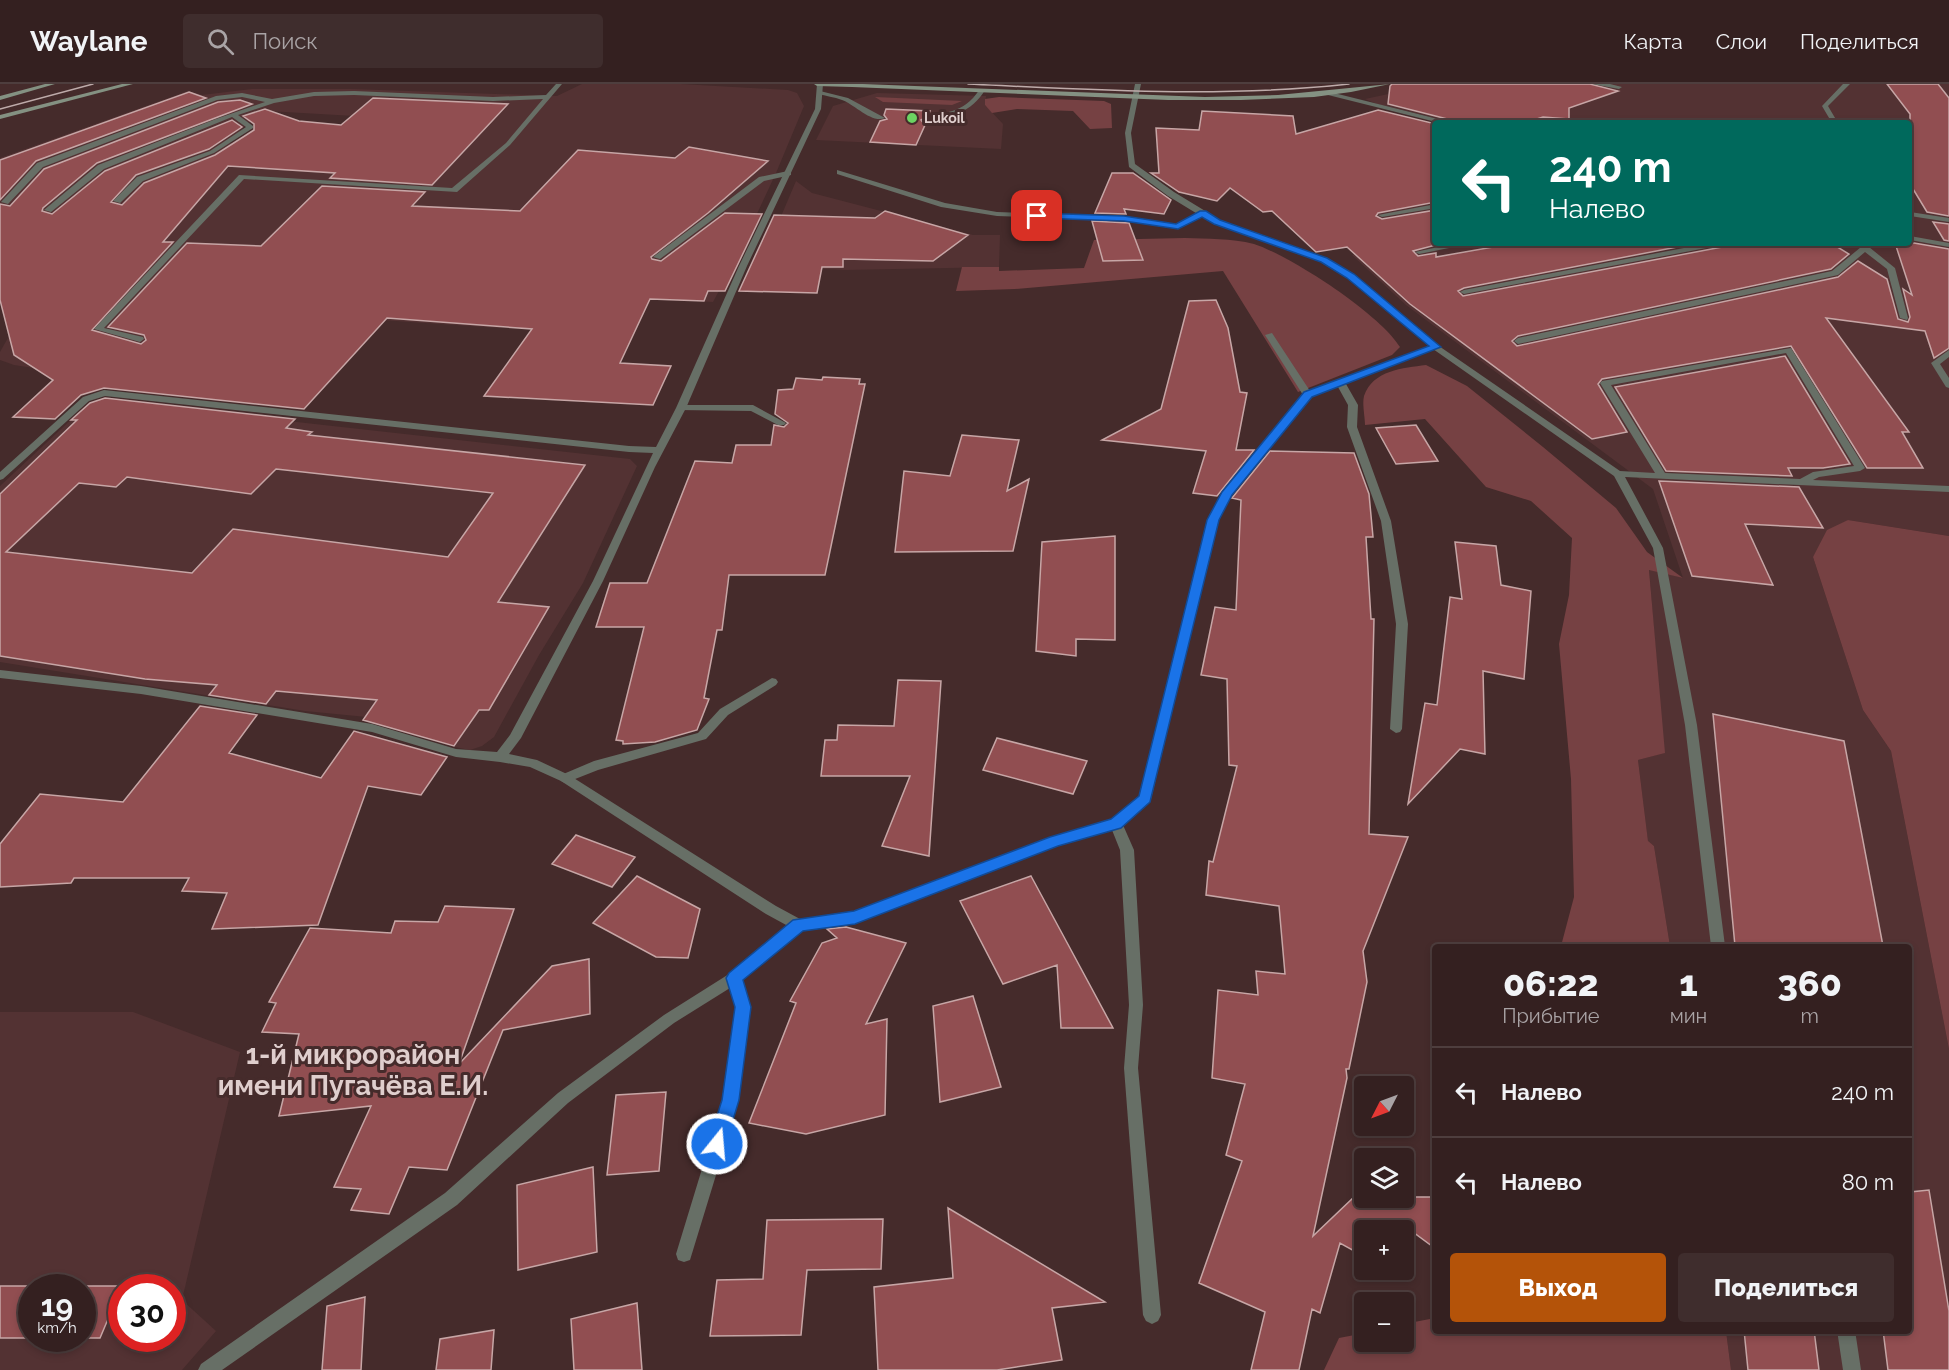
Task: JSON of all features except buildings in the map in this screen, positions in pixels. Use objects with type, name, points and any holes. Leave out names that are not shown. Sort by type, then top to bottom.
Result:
[{"type":"main road","points":[[0,98],[52,84]]},
{"type":"main road","points":[[0,117],[130,84]]},
{"type":"main road","points":[[819,86],[982,90],[1211,100],[1330,94],[1388,84]]},
{"type":"street","points":[[140,339],[98,329],[242,177],[454,190],[508,144],[559,84]]},
{"type":"street","points":[[1138,84],[1128,133],[1132,165],[1171,194],[1217,222],[1324,260],[1351,276],[1436,347],[1618,474],[1658,548],[1691,725],[1718,944]]},
{"type":"street","points":[[1595,84],[1619,87]]},
{"type":"street","points":[[1833,120],[1825,106],[1847,84]]},
{"type":"street","points":[[500,757],[515,738],[598,581],[658,450],[681,408],[818,109],[819,86],[882,118]]},
{"type":"street","points":[[926,121],[953,116],[978,99],[982,90]]},
{"type":"street","points":[[48,210],[101,167],[273,101],[314,94],[354,93],[493,99],[548,97]]},
{"type":"street","points":[[5,202],[40,165],[194,106],[216,98],[242,94],[273,101]]},
{"type":"street","points":[[1330,94],[1436,120]]},
{"type":"street","points":[[117,201],[140,179],[212,152],[251,127],[233,115]]},
{"type":"street","points":[[657,257],[762,179],[788,172]]},
{"type":"street","points":[[840,172],[944,205],[997,214],[1124,218],[1178,227],[1203,213]]},
{"type":"street","points":[[1382,215],[1432,207]]},
{"type":"street","points":[[1912,214],[1949,220]]},
{"type":"street","points":[[1912,238],[1949,245]]},
{"type":"street","points":[[1419,252],[1453,246]]},
{"type":"street","points":[[1464,292],[1706,246]]},
{"type":"street","points":[[1518,341],[1835,273],[1864,246]]},
{"type":"street","points":[[1866,246],[1891,268],[1904,318]]},
{"type":"street","points":[[1269,335],[1308,394]]},
{"type":"street","points":[[207,1370],[451,1199],[563,1098],[669,1019],[734,978],[799,925],[855,918],[1055,841],[1116,824],[1145,799],[1213,520],[1226,494],[1308,394],[1341,384],[1436,347]]},
{"type":"street","points":[[1662,476],[1605,383],[1788,350],[1860,468],[1816,474],[1803,482]]},
{"type":"street","points":[[1949,353],[1935,363],[1949,385]]},
{"type":"street","points":[[1341,384],[1353,405],[1352,428],[1386,521],[1402,624],[1396,729]]},
{"type":"street","points":[[0,477],[86,399],[104,393],[629,449],[658,450]]},
{"type":"street","points":[[681,408],[753,408],[781,423]]},
{"type":"street","points":[[1618,474],[1949,489]]},
{"type":"street","points":[[0,675],[141,690],[372,728],[456,753],[533,763],[565,778],[771,910],[799,925]]},
{"type":"street","points":[[565,778],[594,766],[702,736],[724,712],[772,682]]},
{"type":"street","points":[[1116,824],[1128,850],[1136,1005],[1131,1068],[1152,1315]]},
{"type":"street","points":[[684,1254],[731,1100],[743,1007],[734,978]]},
{"type":"street","points":[[1847,1334],[1852,1370]]},
{"type":"shaded area","points":[[582,84],[681,84],[788,90],[797,93],[804,106],[776,173],[713,302],[526,291],[500,328],[248,311],[99,378],[14,365],[0,360],[0,352],[77,215],[0,214],[0,158],[188,91],[202,95],[252,89],[351,89],[557,96]],"holes":[[[268,111],[389,118],[374,151],[228,143],[256,115]]]},
{"type":"shaded area","points":[[1435,84],[1949,84],[1949,536],[1848,520],[1813,557],[1863,710],[1891,751],[1949,1049],[1949,1370],[1731,1370],[1726,1334],[1912,1334],[1912,944],[1670,944],[1654,846],[1648,842],[1638,760],[1664,753],[1649,569],[1683,578],[1653,489],[1406,305],[1352,255],[1378,248],[1354,223],[1432,187],[1432,246],[1912,246],[1912,120],[1444,120],[1365,99]]},
{"type":"shaded area","name":"Lukoil","points":[[877,93],[986,96],[985,105],[1003,124],[1001,149],[816,140],[833,106]]},
{"type":"shaded area","points":[[875,97],[962,101],[952,105],[883,102]]},
{"type":"shaded area","points":[[999,97],[1104,101],[1111,104],[1112,128],[1090,129],[1073,111],[1017,109],[992,113],[985,105],[985,99]]},
{"type":"shaded area","points":[[796,181],[812,193],[973,235],[1000,235],[999,267],[845,270],[760,266]]},
{"type":"shaded area","points":[[1219,239],[1254,244],[1290,261],[1355,303],[1390,334],[1400,347],[1392,355],[1298,392],[1223,271],[1015,289],[956,291],[962,267],[999,267],[999,271],[1084,268],[1094,240]]},
{"type":"shaded area","points":[[1426,365],[1467,386],[1616,508],[1647,552],[1683,578],[1649,570],[1665,753],[1638,760],[1648,841],[1654,846],[1670,944],[1562,944],[1574,897],[1571,779],[1559,644],[1569,595],[1572,538],[1531,501],[1486,487],[1425,419],[1365,425],[1363,407],[1368,387],[1390,372]]},
{"type":"shaded area","points":[[98,400],[630,459],[637,466],[583,583],[539,655],[494,737],[482,746],[470,750],[455,747],[377,718],[305,711],[0,662],[0,486],[89,403]]},
{"type":"shaded area","points":[[1848,520],[1949,536],[1949,1049],[1891,751],[1863,710],[1813,557],[1827,530]]},
{"type":"shaded area","points":[[0,1012],[133,1012],[240,1052],[186,1283],[186,1274],[108,1274],[108,1352],[186,1352],[186,1304],[216,1331],[182,1370],[0,1370]]},
{"type":"shaded area","points":[[1432,1319],[1432,1334],[1726,1334],[1731,1370],[1324,1370],[1339,1338],[1354,1335],[1354,1352],[1414,1352],[1414,1322]]},
{"type":"tram line","points":[[0,109],[93,84]]},
{"type":"tram line","points":[[968,84],[1159,92],[1254,91],[1349,84]]},
{"type":"place","name":"Lukoil","points":[[912,118]]},
{"type":"district","name":"1-й микрорайон имени Пугачёва Е.И.","points":[[353,1070]]},
{"type":"route","points":[[717,1144],[731,1100],[743,1007],[734,978],[799,925],[855,918],[1055,841],[1116,824],[1145,799],[1213,520],[1226,494],[1308,394],[1341,384],[1436,347],[1351,276],[1324,260],[1217,222],[1203,213],[1178,227],[1124,218],[1037,216]]}]
